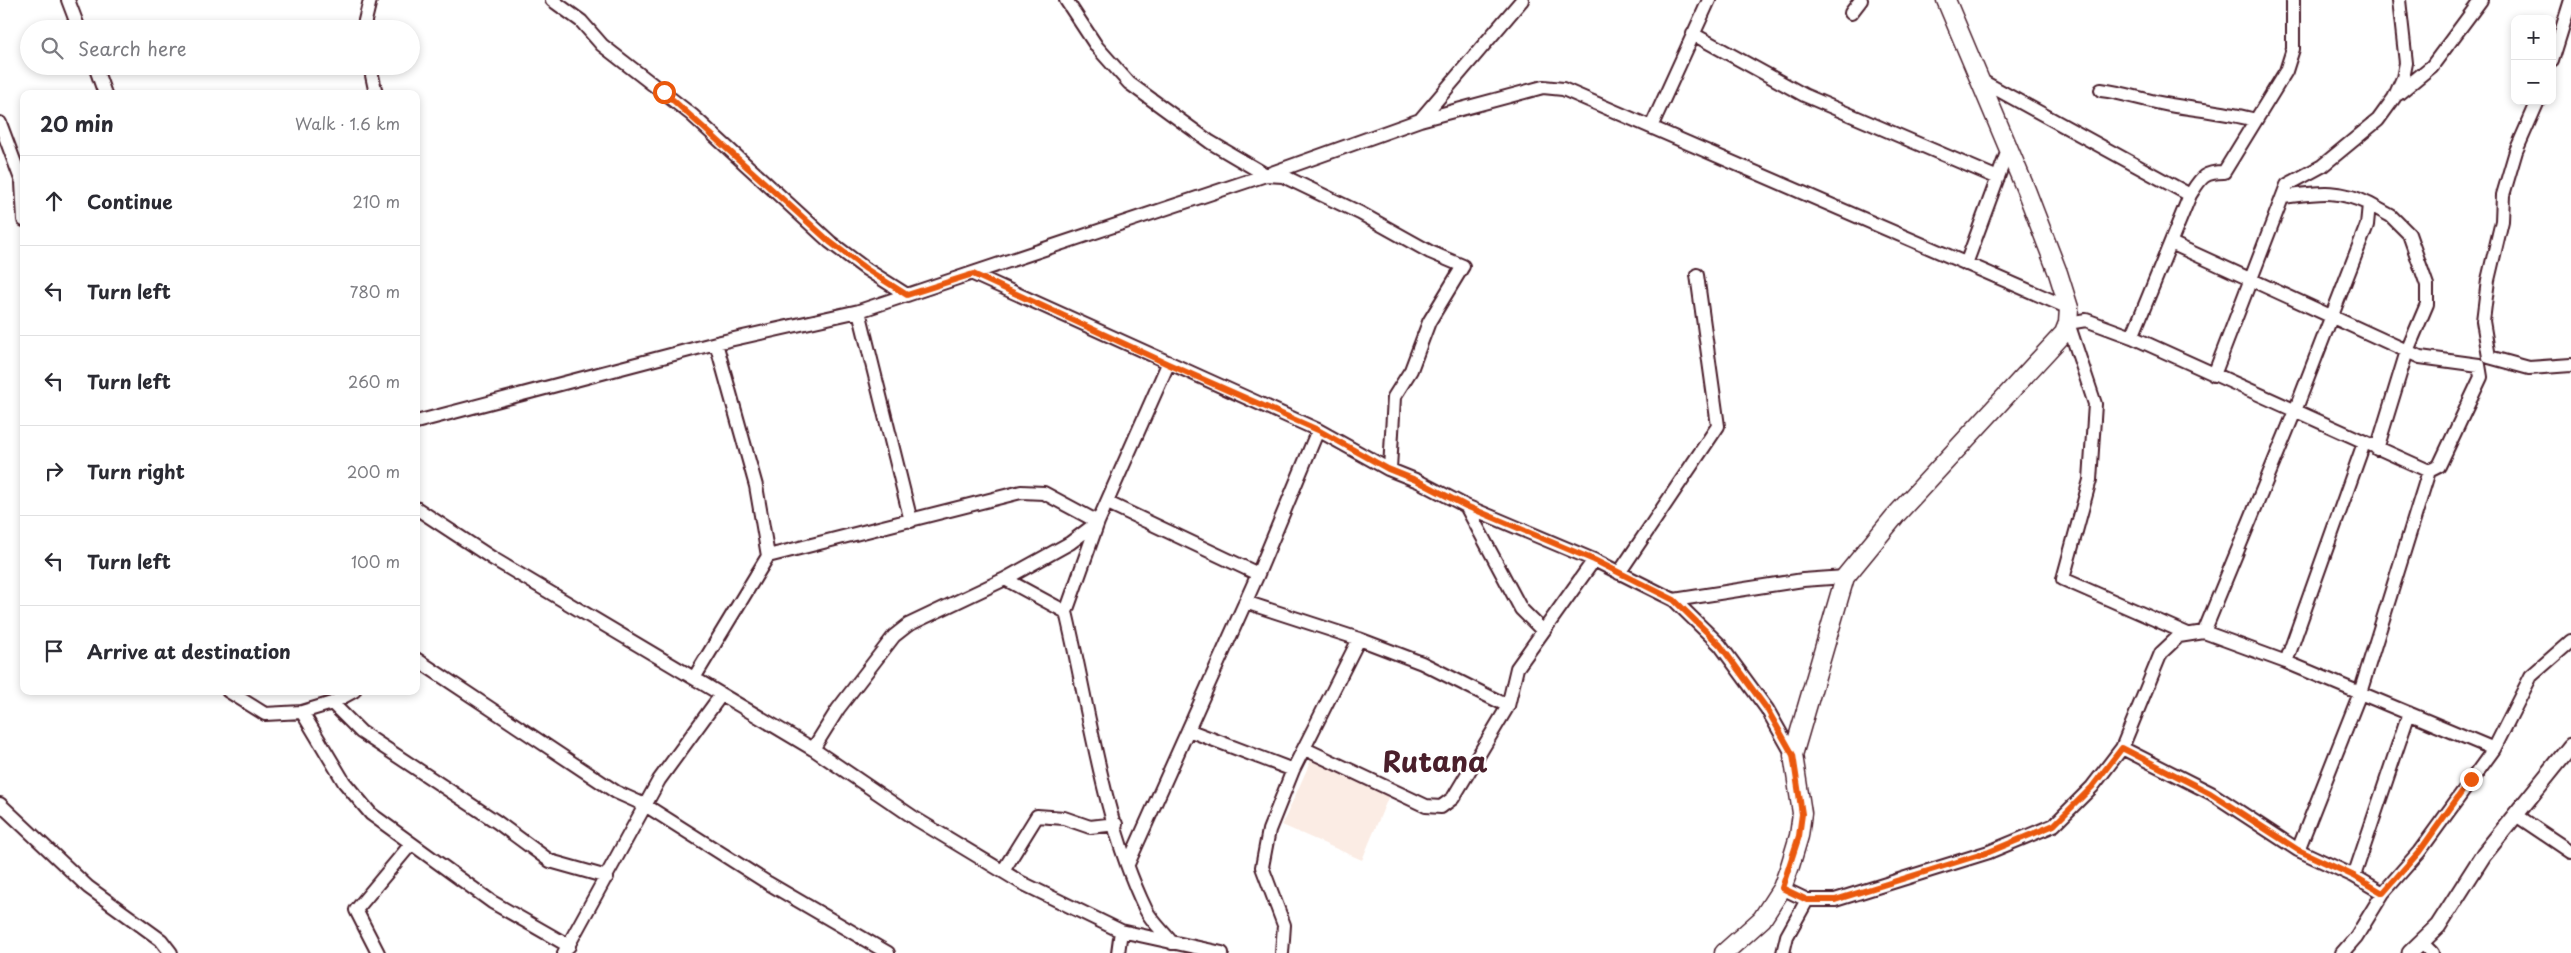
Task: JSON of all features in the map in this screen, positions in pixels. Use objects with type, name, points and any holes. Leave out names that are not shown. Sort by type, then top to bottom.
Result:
[{"type":"main road","points":[[1724,953],[1762,919],[1782,888],[1799,836],[1802,814],[1793,755],[1844,577],[1895,516],[2064,333],[2068,316],[2044,236],[1946,0]]},
{"type":"street","points":[[68,0],[76,20]]},
{"type":"street","points":[[365,20],[370,0]]},
{"type":"street","points":[[552,0],[581,21],[602,45],[692,115],[830,242],[866,269],[907,295]]},
{"type":"street","points":[[1066,0],[1097,47],[1129,82],[1210,142],[1266,175],[1283,176],[1360,212],[1430,252],[1463,266],[1429,322],[1411,370],[1394,397],[1390,469]]},
{"type":"street","points":[[1420,120],[1522,0]]},
{"type":"street","points":[[1651,127],[1709,0]]},
{"type":"street","points":[[1851,13],[1861,0]]},
{"type":"street","points":[[2132,337],[2190,195],[2201,178],[2211,172],[2224,172],[2286,71],[2293,49],[2293,0]]},
{"type":"street","points":[[2214,375],[2288,185],[2322,166],[2378,120],[2394,98],[2403,78],[2406,63],[2399,0]]},
{"type":"street","points":[[2394,98],[2432,66],[2481,0]]},
{"type":"street","points":[[2552,60],[2571,0]]},
{"type":"street","points":[[1694,34],[1804,95],[1998,178]]},
{"type":"street","points":[[98,75],[104,90]]},
{"type":"street","points":[[372,75],[375,90]]},
{"type":"street","points":[[1980,80],[2190,195]]},
{"type":"street","points":[[420,421],[716,342],[859,311],[1266,175],[1420,120],[1543,87],[1563,89],[1651,127],[1966,264],[2068,316],[2086,320],[2132,337],[2429,471]]},
{"type":"street","points":[[2101,90],[2131,94],[2172,106],[2234,114],[2255,120]]},
{"type":"street","points":[[2536,105],[2516,151],[2503,195],[2502,222],[2488,280],[2483,321],[2489,357],[2529,368],[2571,365]]},
{"type":"street","points":[[0,123],[20,177]]},
{"type":"street","points":[[1966,264],[2008,150]]},
{"type":"street","points":[[2283,196],[2328,192],[2352,196],[2391,216],[2409,234],[2427,285],[2427,304],[2407,352],[2377,449]]},
{"type":"street","points":[[2204,632],[2295,412],[2367,225],[2369,204]]},
{"type":"street","points":[[2171,243],[2332,315],[2407,352],[2420,357],[2479,365],[2481,377],[2439,466],[2429,471],[2360,693],[2298,850]]},
{"type":"street","points":[[973,274],[1168,364],[1318,430],[1390,469],[1466,506],[1594,560],[1674,600],[1720,645],[1767,709],[1793,755]]},
{"type":"street","points":[[1619,573],[1718,426],[1697,275]]},
{"type":"street","points":[[859,311],[911,521]]},
{"type":"street","points":[[2068,316],[2095,404],[2090,480],[2064,579],[2188,634]]},
{"type":"street","points":[[694,678],[768,556],[756,486],[716,342]]},
{"type":"street","points":[[1168,364],[1098,522],[1066,612],[1101,772],[1128,864],[1147,912],[1172,943]]},
{"type":"street","points":[[1128,864],[1258,574],[1318,430]]},
{"type":"street","points":[[2286,662],[2364,443]]},
{"type":"street","points":[[768,556],[1021,492],[1044,493],[1098,522]]},
{"type":"street","points":[[1108,503],[1258,574]]},
{"type":"street","points":[[1466,506],[1521,609],[1543,631]]},
{"type":"street","points":[[420,511],[492,558],[813,748],[916,819],[1003,871],[1121,931],[1222,953]]},
{"type":"street","points":[[813,748],[838,709],[894,636],[908,625],[1005,579],[1070,543],[1098,522]]},
{"type":"street","points":[[1305,749],[1426,806],[1441,808],[1452,798],[1508,706],[1517,668],[1594,560]]},
{"type":"street","points":[[1674,600],[1803,580],[1844,577]]},
{"type":"street","points":[[1005,579],[1066,612]]},
{"type":"street","points":[[1245,602],[1359,638],[1422,663],[1508,706]]},
{"type":"street","points":[[1782,888],[1807,900],[1835,900],[1989,852],[2054,825],[2092,787],[2122,748],[2161,653],[2179,636],[2188,634],[2204,632],[2286,662],[2494,749]]},
{"type":"street","points":[[1282,953],[1284,925],[1262,867],[1269,830],[1293,770],[1359,638]]},
{"type":"street","points":[[2342,953],[2356,937],[2383,893],[2419,852],[2494,749],[2531,676],[2571,640]]},
{"type":"street","points":[[420,662],[616,792],[646,805],[768,883],[888,953]]},
{"type":"street","points":[[234,695],[264,714],[302,712],[332,703],[347,695]]},
{"type":"street","points":[[302,712],[344,782],[371,814],[492,902],[566,949],[660,780],[721,695]]},
{"type":"street","points":[[332,703],[361,732],[497,822],[550,860],[607,876]]},
{"type":"street","points":[[2354,876],[2409,713]]},
{"type":"street","points":[[1188,730],[1293,770]]},
{"type":"street","points":[[2410,953],[2427,948],[2438,926],[2484,854],[2571,746]]},
{"type":"street","points":[[2122,748],[2210,793],[2298,850],[2354,876],[2383,893]]},
{"type":"street","points":[[0,804],[88,886],[161,940],[171,953]]},
{"type":"street","points":[[2516,815],[2571,852]]},
{"type":"street","points":[[1003,871],[1036,816],[1064,818],[1090,827],[1116,824]]},
{"type":"street","points":[[378,953],[356,910],[412,844]]},
{"type":"street","points":[[1783,953],[1787,936],[1807,900]]},
{"type":"street","points":[[1118,953],[1121,931]]},
{"type":"shaded area","points":[[1312,758],[1390,793],[1362,860],[1282,825]]},
{"type":"district","name":"Rutana","points":[[1435,760]]},
{"type":"route","points":[[664,92],[692,115],[830,242],[866,269],[907,295],[973,274],[1168,364],[1318,430],[1388,469],[1418,481],[1466,506],[1566,550],[1594,560],[1674,600],[1720,645],[1767,709],[1793,755],[1802,814],[1799,836],[1782,888],[1807,900],[1835,900],[1989,852],[2054,825],[2092,787],[2122,748],[2210,793],[2298,850],[2354,876],[2383,893],[2419,852],[2471,779]]}]
